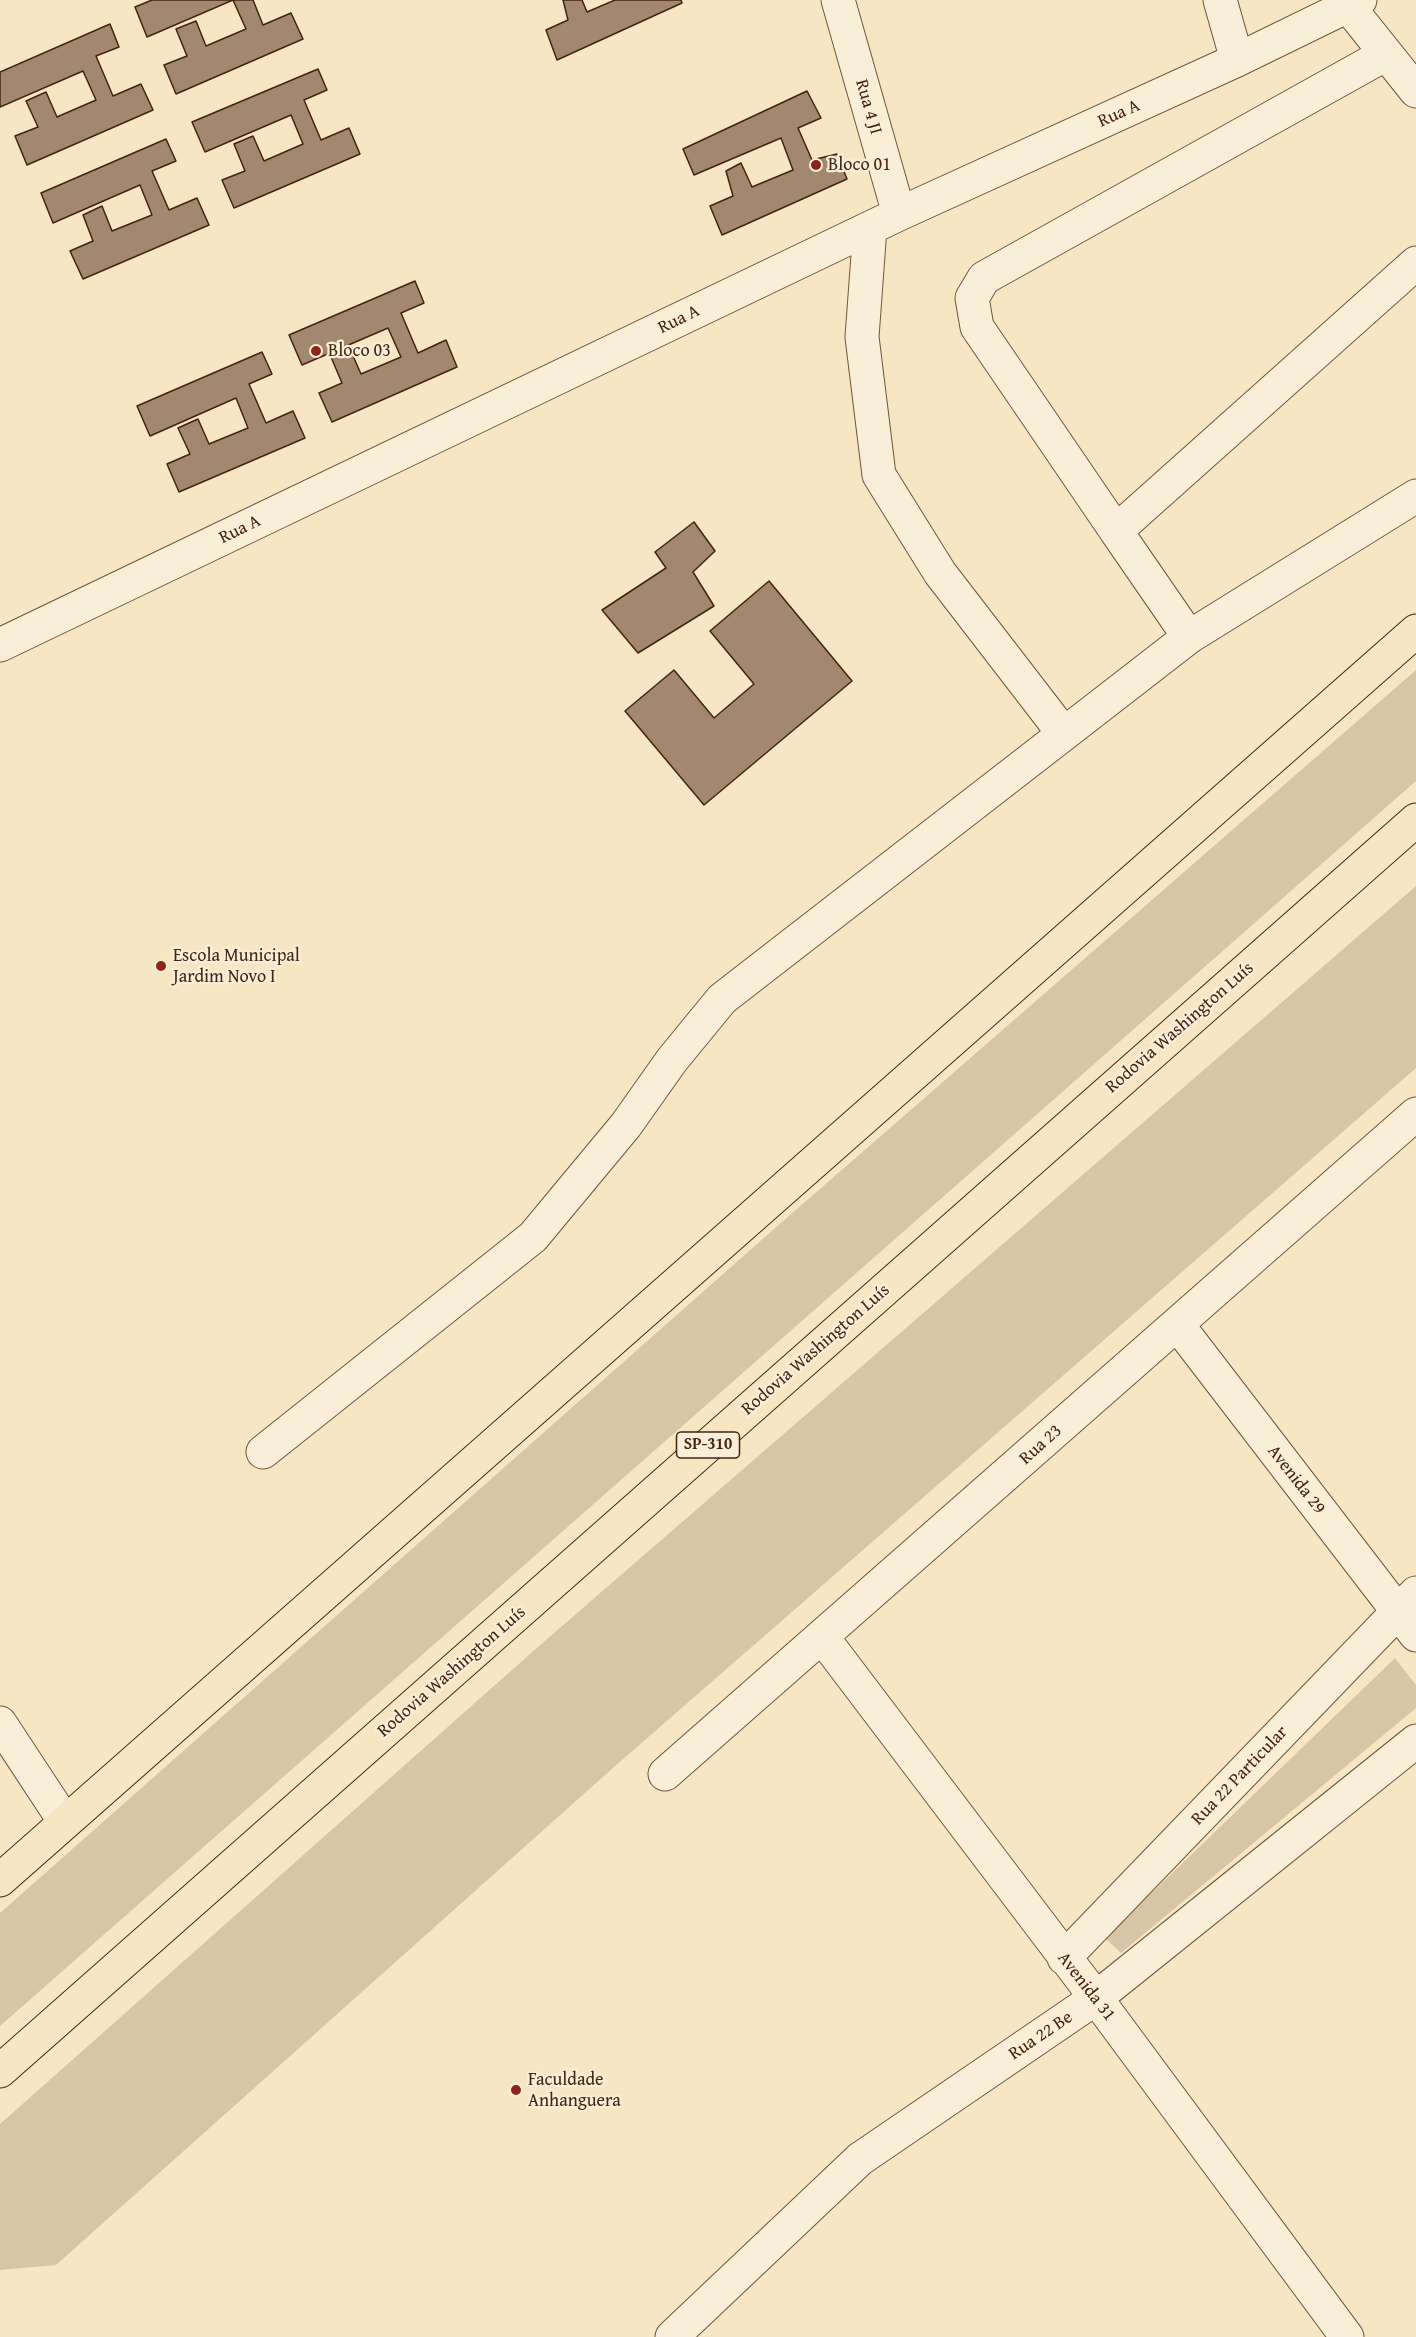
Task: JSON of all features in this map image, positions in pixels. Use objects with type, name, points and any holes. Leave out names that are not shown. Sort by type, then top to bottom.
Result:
[{"type":"highway","points":[[0,1880],[1416,631]]},
{"type":"highway","name":"Rodovia Washington Luís","points":[[0,2071],[1416,820]]},
{"type":"street","name":"Rua 4 JI","points":[[838,0],[899,214]]},
{"type":"street","points":[[1220,0],[1237,60]]},
{"type":"street","name":"Rua A","points":[[0,645],[899,214],[1237,60],[1354,3]]},
{"type":"street","points":[[1354,3],[1386,54],[1416,91]]},
{"type":"street","points":[[1189,637],[978,327],[972,298],[984,278],[1386,54]]},
{"type":"street","points":[[870,228],[861,337],[879,475],[940,573],[1064,734]]},
{"type":"street","points":[[1116,531],[1416,263]]},
{"type":"street","points":[[263,1452],[533,1237],[626,1125],[672,1060],[722,999],[1189,637],[1416,496]]},
{"type":"street","name":"Rua 23","points":[[665,1774],[823,1638],[1416,1114]]},
{"type":"street","name":"Avenida 29","points":[[1177,1324],[1410,1614]]},
{"type":"street","name":"Rua 22 Particular","points":[[1064,1958],[1410,1614]]},
{"type":"street","name":"Avenida 31","points":[[823,1638],[1096,1998],[1347,2337]]},
{"type":"street","points":[[0,1723],[65,1822]]},
{"type":"street","name":"Rua 22 Be","points":[[682,2333],[860,2159],[1096,1998],[1416,1741]]},
{"type":"shaded area","points":[[1416,670],[1416,781],[0,2026],[0,1913],[774,1229]]},
{"type":"shaded area","points":[[1416,886],[1416,1068],[614,1767],[56,2265],[0,2270],[0,2124],[539,1646]]},
{"type":"shaded area","points":[[1395,1658],[1416,1685],[1416,1708],[1121,1953],[1105,1938]]},
{"type":"building","points":[[152,0],[233,0],[147,37],[135,7]]},
{"type":"building","points":[[233,0],[253,0],[263,25],[291,13],[303,39],[176,94],[164,65],[187,56],[176,29],[196,21],[206,46],[246,29]]},
{"type":"building","points":[[563,0],[582,0],[587,12],[615,0],[681,0],[682,3],[557,60],[546,30],[568,20]]},
{"type":"building","points":[[110,24],[119,47],[96,56],[113,96],[141,84],[153,110],[27,165],[15,136],[38,127],[26,101],[46,92],[57,117],[96,100],[83,71],[0,107],[0,72]]},
{"type":"building","points":[[318,69],[327,90],[304,100],[321,140],[349,128],[360,154],[234,208],[222,180],[245,171],[234,144],[253,136],[264,161],[303,144],[291,115],[205,152],[192,122]]},
{"type":"building","name":"Bloco 01","points":[[807,91],[821,118],[798,128],[812,160],[837,154],[847,179],[722,235],[710,206],[733,196],[726,171],[741,163],[752,187],[793,170],[781,138],[694,175],[683,149]]},
{"type":"building","points":[[166,139],[176,161],[152,171],[169,210],[197,198],[209,225],[83,279],[70,251],[93,241],[83,215],[102,206],[112,231],[152,215],[140,185],[53,223],[41,193]]},
{"type":"building","name":"Bloco 03","points":[[415,281],[424,303],[401,313],[418,353],[446,340],[457,367],[332,422],[319,393],[342,383],[331,357],[350,349],[361,374],[401,357],[388,328],[302,365],[289,335]]},
{"type":"building","points":[[262,352],[272,374],[249,384],[266,423],[293,411],[305,438],[179,492],[167,464],[190,454],[178,428],[198,419],[209,444],[248,428],[236,398],[150,436],[137,406]]},
{"type":"building","points":[[694,522],[715,551],[693,572],[714,606],[638,653],[602,610],[666,568],[655,552]]},
{"type":"building","points":[[769,581],[852,681],[704,805],[625,711],[674,670],[714,718],[754,684],[710,631]]},
{"type":"place","name":"Bloco 01","points":[[816,165]]},
{"type":"place","name":"Bloco 03","points":[[316,351]]},
{"type":"place","name":"Escola Municipal Jardim Novo I","points":[[161,966]]},
{"type":"place","name":"Faculdade Anhanguera","points":[[516,2090]]}]
